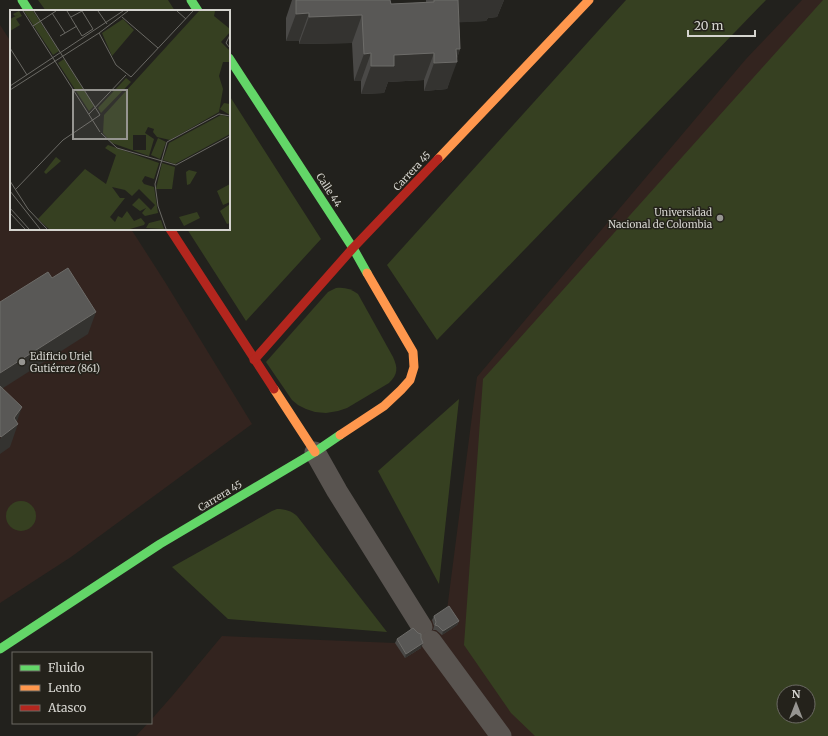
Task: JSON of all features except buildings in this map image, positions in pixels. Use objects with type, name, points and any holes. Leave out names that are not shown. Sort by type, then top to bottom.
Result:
[{"type":"street","points":[[22,0],[28,10]]},
{"type":"street","points":[[191,0],[197,10]]},
{"type":"street","name":"Carrera 45","points":[[254,360],[353,248],[589,0]]},
{"type":"street","name":"Calle 44","points":[[230,60],[353,248],[405,338]]},
{"type":"street","points":[[171,230],[315,452],[337,491],[427,634],[501,736]]},
{"type":"street","name":"Carrera 45","points":[[0,649],[160,544],[315,452],[384,406],[410,380],[414,367],[413,352],[405,338]]},
{"type":"shaded area","name":"Universidad Nacional de Colombia","points":[[802,0],[828,0],[828,736],[136,736],[147,724],[152,724],[152,719],[222,636],[395,643],[447,610],[477,377],[746,59]]},
{"type":"shaded area","points":[[0,25],[10,40],[10,230],[132,230],[252,424],[71,557],[0,603]]},
{"type":"green space","points":[[38,0],[168,0],[174,10],[45,10]]},
{"type":"green space","points":[[626,0],[766,0],[437,340],[387,265]]},
{"type":"green space","name":"Universidad Nacional de Colombia","points":[[823,0],[828,0],[828,736],[535,736],[511,713],[464,645],[483,379]]},
{"type":"green space","points":[[230,97],[321,239],[246,321],[188,230],[230,230]]},
{"type":"green space","points":[[336,288],[348,289],[358,294],[393,357],[396,364],[396,374],[389,383],[347,408],[326,413],[315,412],[298,405],[292,400],[266,362],[328,292]]},
{"type":"green space","points":[[459,399],[439,584],[378,471]]},
{"type":"green space","points":[[21,501],[32,505],[36,516],[32,527],[21,531],[10,527],[6,516],[10,505]]},
{"type":"green space","points":[[277,509],[283,509],[297,516],[387,632],[228,619],[172,567]]},
{"type":"traffic: fast","points":[[22,0],[28,10]]},
{"type":"traffic: fast","points":[[191,0],[197,10]]},
{"type":"traffic: fast","points":[[230,60],[353,248],[367,273]]},
{"type":"traffic: fast","points":[[0,649],[160,544],[315,452],[340,435]]},
{"type":"traffic: slow","points":[[438,159],[589,0]]},
{"type":"traffic: slow","points":[[340,435],[384,406],[410,380],[414,367],[413,352],[367,273]]},
{"type":"traffic: slow","points":[[274,389],[315,452]]},
{"type":"traffic: jam","points":[[254,360],[353,248],[438,159]]},
{"type":"traffic: jam","points":[[171,230],[274,389]]},
{"type":"place","name":"Universidad Nacional de Colombia","points":[[720,218]]},
{"type":"place","name":"Edificio Uriel Gutiérrez (861)","points":[[22,362]]}]
